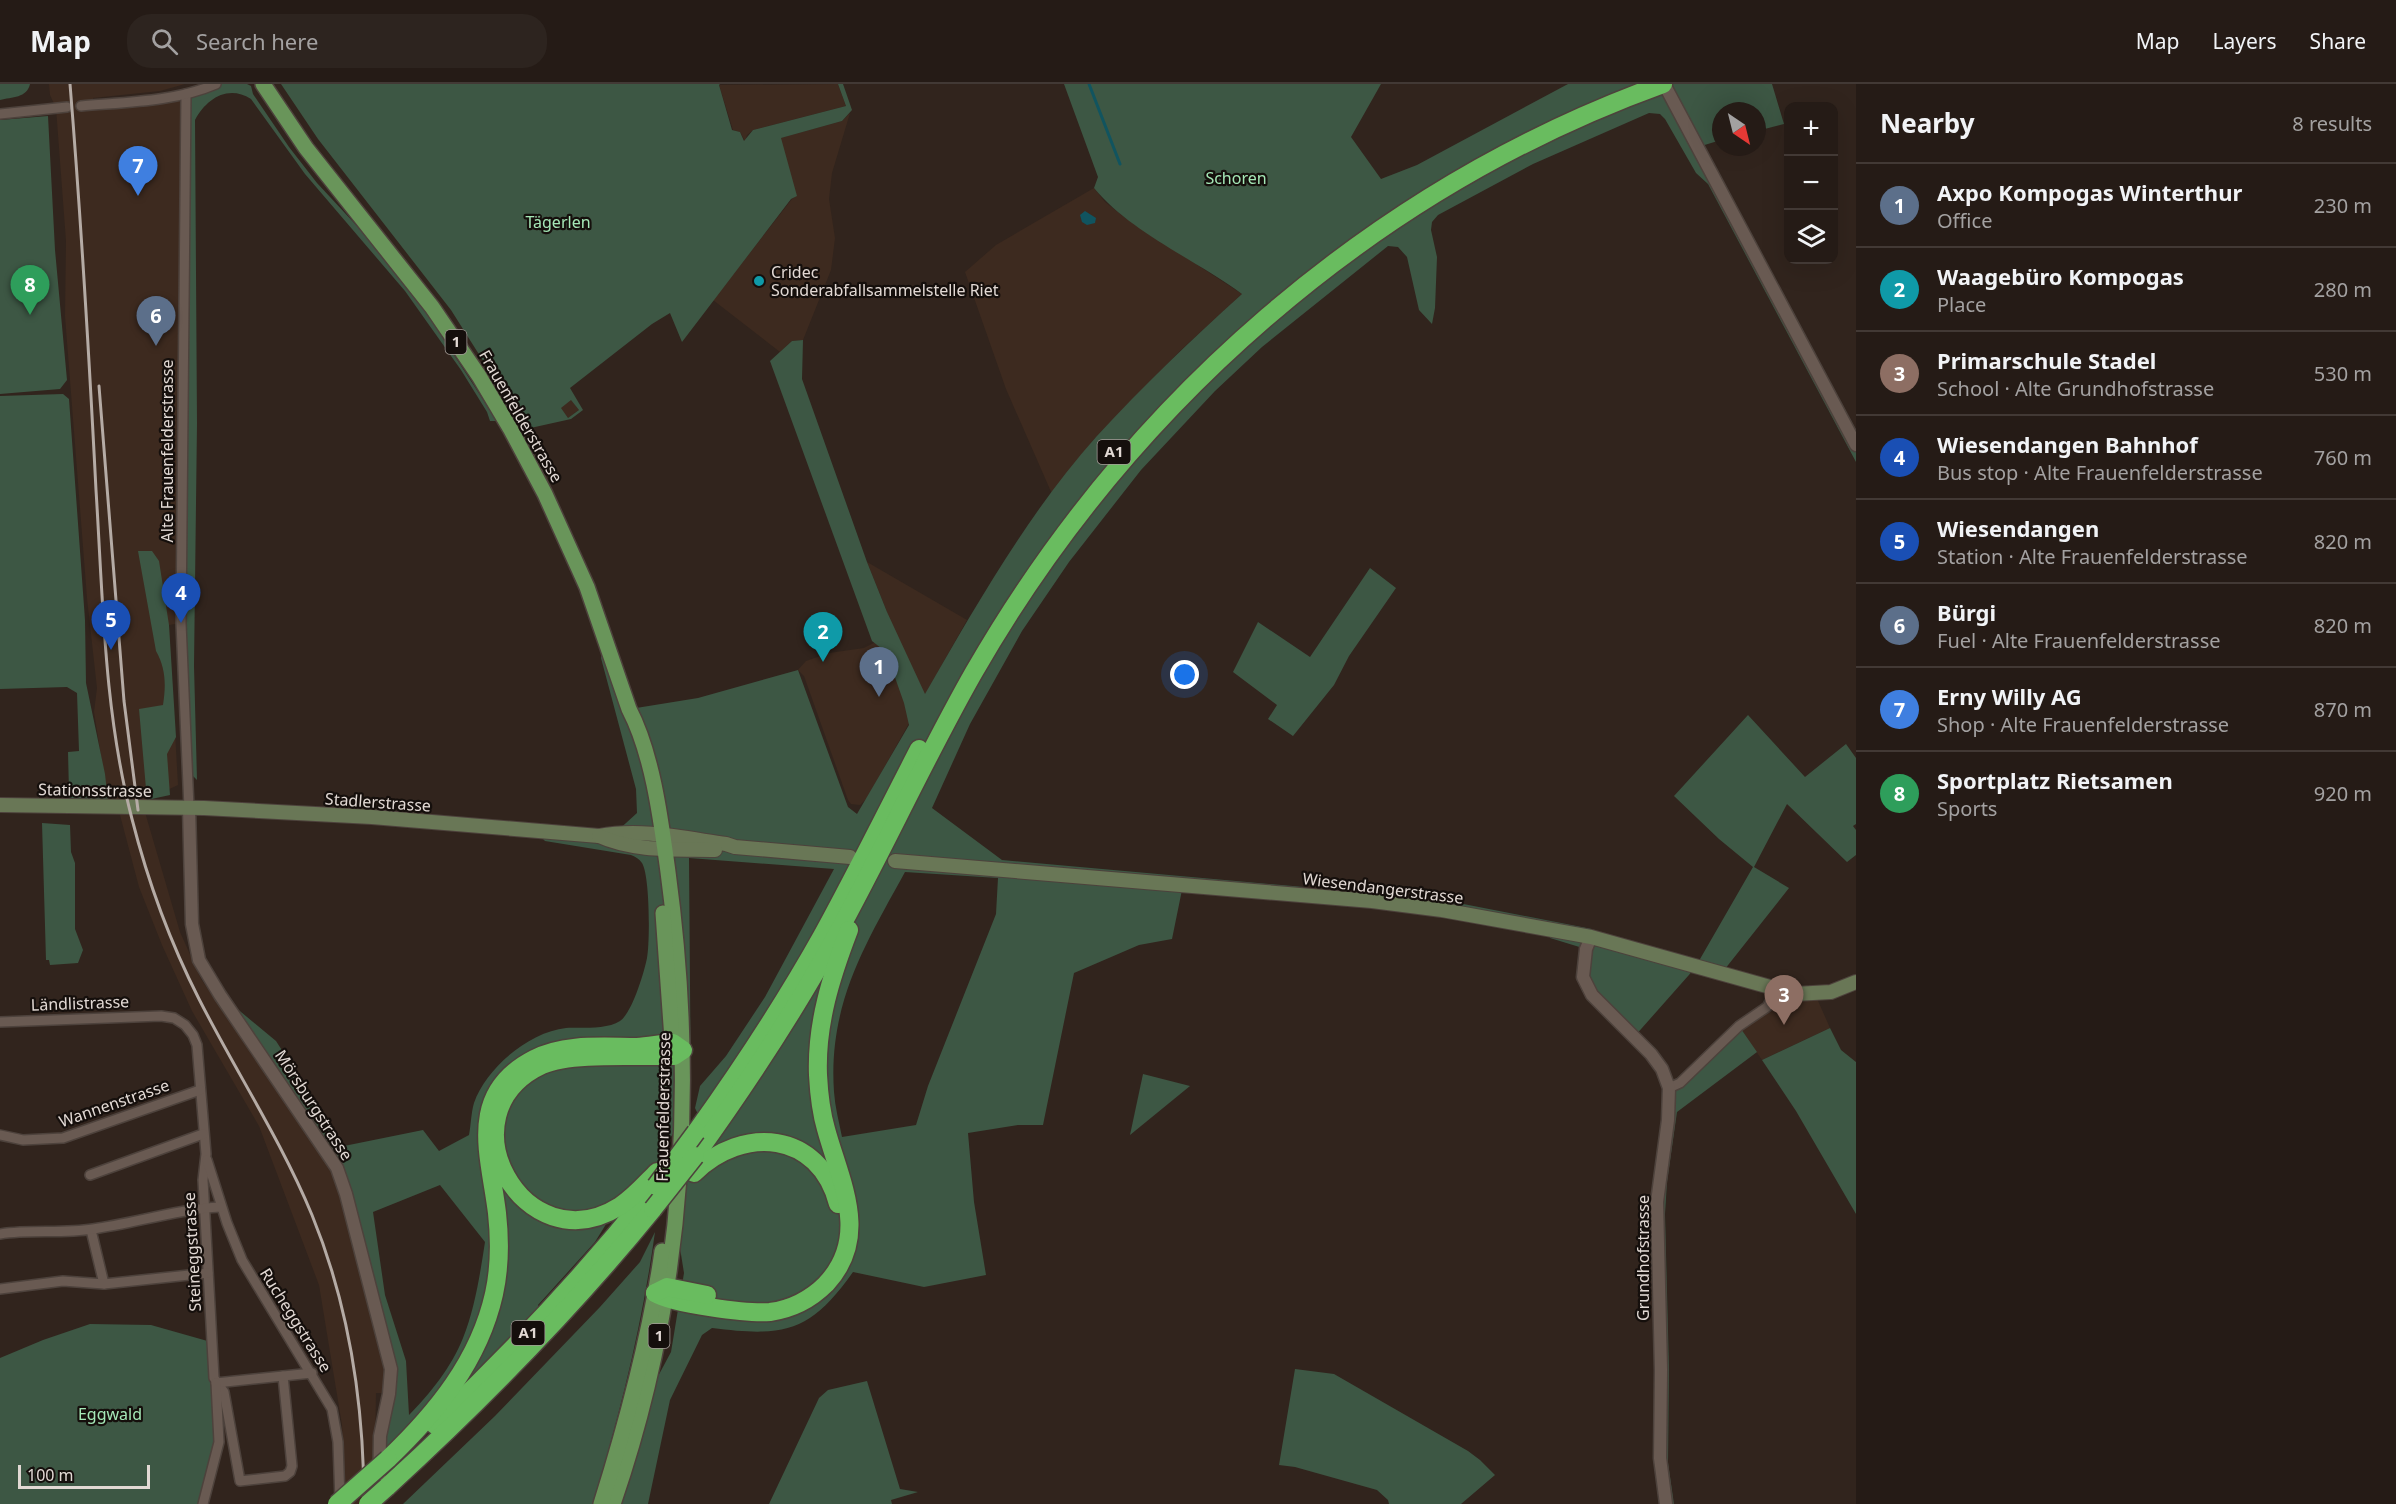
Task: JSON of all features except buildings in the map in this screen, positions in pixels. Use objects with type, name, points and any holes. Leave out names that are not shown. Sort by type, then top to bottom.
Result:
[{"type":"highway","name":"A1","points":[[368,1504],[385,1480],[594,1262],[656,1179],[696,1132],[772,1021],[821,936],[941,708],[993,617],[1061,518],[1138,424],[1197,363],[1257,308],[1354,233],[1412,194],[1495,146],[1628,84]]},
{"type":"highway","name":"A1","points":[[348,1504],[385,1480],[500,1380],[653,1216],[694,1164],[823,959],[973,674],[1020,597],[1093,496],[1133,448],[1230,349],[1290,297],[1400,216],[1448,186],[1518,148],[1584,116],[1659,86]]},
{"type":"highway","points":[[663,1293],[753,1312],[776,1311],[796,1305],[813,1295],[829,1280],[840,1264],[849,1235],[849,1208],[821,1105],[818,1076],[819,1045],[824,1008],[831,980],[872,868]]},
{"type":"highway","points":[[339,1504],[385,1480],[453,1387],[473,1354],[489,1316],[496,1283],[499,1235],[487,1156],[486,1131],[490,1111],[502,1088],[524,1065],[555,1050],[676,1050]]},
{"type":"highway","points":[[656,1179],[628,1201],[603,1215],[580,1219],[553,1216],[528,1203],[507,1180],[497,1156],[496,1123],[503,1104],[516,1085],[530,1072],[548,1063],[676,1050]]},
{"type":"highway","points":[[663,1293],[747,1301],[769,1302],[783,1299],[803,1290],[818,1278],[831,1259],[838,1242],[840,1211],[831,1185],[813,1162],[792,1148],[768,1142],[740,1144],[694,1164]]},
{"type":"main road","name":"Frauenfelderstrasse","points":[[263,84],[306,148],[432,307],[479,376],[511,430],[545,494],[587,587],[629,709],[628,728],[659,841],[681,986],[676,1050],[681,1164],[651,1379],[631,1452],[613,1504]]},
{"type":"main road","name":"Stationsstrasse","points":[[0,805],[189,808]]},
{"type":"main road","name":"Stadlerstrasse","points":[[189,808],[372,817],[598,836],[615,833],[659,841]]},
{"type":"main road","points":[[659,841],[724,850],[735,847],[850,857]]},
{"type":"main road","name":"Wiesendangerstrasse","points":[[895,861],[1372,901],[1442,910],[1592,937],[1795,994],[1831,992],[1856,982]]},
{"type":"main road","name":"Frauenfelderstrasse","points":[[601,1504],[663,1293]]},
{"type":"street","points":[[81,106],[186,94],[216,84]]},
{"type":"street","points":[[1659,86],[1856,446]]},
{"type":"street","name":"Alte Frauenfelderstrasse","points":[[186,94],[181,623],[189,808]]},
{"type":"street","points":[[0,114],[67,107]]},
{"type":"street","name":"Mörsburgstrasse","points":[[189,808],[192,924],[199,960],[220,995],[337,1168],[349,1206],[391,1369],[389,1394],[380,1436],[385,1480]]},
{"type":"street","name":"Grundhofstrasse","points":[[1592,937],[1586,949],[1583,977],[1592,995],[1651,1054],[1662,1068],[1669,1089],[1668,1120],[1657,1202],[1661,1370],[1659,1458],[1666,1504]]},
{"type":"street","points":[[1669,1089],[1680,1083],[1739,1026],[1767,1007],[1776,990]]},
{"type":"street","name":"Ländlistrasse","points":[[0,1022],[161,1016]]},
{"type":"street","name":"Steineggstrasse","points":[[161,1016],[178,1020],[193,1035],[197,1049],[206,1154],[203,1180],[204,1208],[219,1442],[203,1504]]},
{"type":"street","name":"Wannenstrasse","points":[[0,1135],[23,1140],[63,1138],[200,1090]]},
{"type":"street","points":[[90,1175],[203,1134]]},
{"type":"street","name":"Rucheggstrasse","points":[[206,1154],[221,1207],[248,1272],[330,1403],[336,1421],[340,1464],[339,1504]]},
{"type":"street","points":[[0,1234],[22,1230],[91,1230],[204,1208],[221,1207]]},
{"type":"street","points":[[91,1230],[104,1284]]},
{"type":"street","points":[[0,1289],[63,1281],[104,1284],[208,1273]]},
{"type":"street","points":[[216,1383],[312,1373]]},
{"type":"street","points":[[216,1383],[224,1392],[240,1481],[285,1476],[290,1472],[292,1466],[283,1376]]},
{"type":"shaded area","points":[[49,84],[185,84],[160,91],[93,98],[94,109],[186,94],[181,623],[169,625],[178,785],[142,802],[180,932],[201,979],[328,1166],[342,1194],[385,1360],[385,1393],[376,1393],[374,1504],[345,1504],[342,1425],[319,1285],[259,1126],[192,1011],[139,887],[120,815],[108,800],[94,712],[97,688],[87,598],[65,316],[66,241],[56,108],[50,95]]},
{"type":"shaded area","points":[[838,84],[846,106],[753,130],[747,135],[745,141],[740,132],[733,130],[719,85]]},
{"type":"shaded area","points":[[850,113],[832,173],[829,199],[835,238],[831,270],[803,340],[792,341],[780,352],[713,300],[796,196],[780,138],[842,121]]},
{"type":"shaded area","points":[[1094,188],[1105,202],[1127,219],[1242,294],[1181,350],[1095,438],[1052,494],[1006,389],[965,272],[996,245]]},
{"type":"shaded area","points":[[571,399],[579,410],[568,418],[560,408]]},
{"type":"shaded area","points":[[867,562],[967,620],[867,798],[860,805],[851,804],[848,800],[804,676],[798,670],[806,661],[829,653],[864,648],[880,640],[887,612]]},
{"type":"shaded area","points":[[1776,990],[1815,994],[1830,1028],[1762,1060],[1739,1026],[1767,1007]]},
{"type":"green space","points":[[0,84],[30,84],[26,92],[0,100]]},
{"type":"green space","points":[[216,84],[251,86],[253,94],[289,147],[317,183],[370,240],[426,312],[497,421],[490,421],[487,412],[461,370],[405,291],[305,174],[251,99],[234,93],[211,100],[195,120],[197,423],[194,666],[197,780],[193,776],[187,756],[182,660],[186,94]]},
{"type":"green space","name":"Tägerlen","points":[[281,84],[720,84],[732,130],[740,132],[744,141],[753,130],[846,106],[838,84],[843,84],[852,110],[842,121],[781,138],[797,196],[791,199],[682,342],[670,313],[652,324],[570,388],[583,410],[571,419],[526,429],[451,310],[318,139]],"holes":[[[571,400],[579,410],[568,418],[561,408]]]},
{"type":"green space","name":"Schoren","points":[[1064,84],[1381,84],[1351,137],[1381,179],[1417,165],[1568,84],[1772,84],[1784,124],[1766,129],[1766,102],[1712,102],[1712,143],[1698,147],[1831,397],[1836,394],[1856,430],[1856,462],[1708,184],[1696,173],[1660,114],[1649,113],[1533,164],[1438,215],[1432,222],[1431,230],[1437,257],[1435,308],[1432,324],[1419,310],[1407,257],[1398,247],[1388,246],[1262,347],[1215,391],[1141,470],[1069,562],[1022,631],[970,724],[932,808],[1002,860],[1304,887],[1288,893],[1183,885],[1172,939],[1139,945],[1074,973],[1043,1125],[1018,1125],[968,1133],[974,1202],[986,1275],[924,1287],[853,1272],[823,1308],[793,1326],[758,1332],[712,1328],[702,1335],[670,1400],[648,1504],[619,1504],[640,1442],[656,1380],[671,1352],[684,1273],[680,1248],[687,1180],[715,1150],[695,1108],[700,1086],[726,1056],[765,997],[834,869],[689,858],[691,1108],[661,1151],[657,1172],[603,1215],[608,1221],[595,1242],[538,1305],[539,1308],[457,1391],[483,1314],[440,1394],[384,1451],[385,1422],[392,1401],[346,1194],[235,1007],[276,1041],[344,1146],[423,1130],[439,1151],[469,1135],[473,1107],[480,1090],[499,1065],[524,1044],[552,1031],[608,1026],[624,1017],[633,1002],[648,950],[648,895],[642,863],[631,855],[545,841],[541,837],[615,833],[637,813],[636,789],[601,658],[604,637],[630,709],[698,698],[798,670],[848,807],[857,814],[909,725],[904,703],[886,652],[872,641],[770,361],[792,341],[803,340],[802,379],[867,562],[887,612],[925,694],[1004,561],[1071,466],[1149,382],[1242,294],[1145,232],[1109,204],[1094,188],[1098,177]],"holes":[[[905,872],[998,878],[996,914],[928,1086],[916,1125],[842,1137],[836,1109],[834,1060],[843,1003],[863,950]],[[440,1185],[485,1242],[474,1303],[463,1338],[440,1379],[409,1415],[406,1361],[385,1295],[373,1212]]]},
{"type":"green space","points":[[48,116],[55,250],[67,380],[60,389],[0,394],[0,120]]},
{"type":"green space","points":[[63,394],[69,399],[85,620],[86,683],[105,774],[108,801],[63,806],[71,795],[83,794],[96,787],[82,792],[69,792],[68,752],[79,751],[77,693],[67,687],[0,689],[0,396]]},
{"type":"green space","points":[[138,551],[152,551],[159,561],[169,625],[176,737],[167,754],[170,795],[147,800],[139,709],[163,705],[165,684],[162,664],[156,651]]},
{"type":"green space","points":[[1370,568],[1396,588],[1349,656],[1334,685],[1293,736],[1268,719],[1277,705],[1233,672],[1258,622],[1310,657]]},
{"type":"green space","points":[[1748,715],[1805,777],[1846,744],[1856,758],[1856,824],[1853,826],[1856,830],[1856,855],[1847,862],[1787,804],[1754,867],[1789,888],[1721,974],[1696,967],[1634,1037],[1583,977],[1586,949],[1550,938],[1551,931],[1442,910],[1443,900],[1592,929],[1592,937],[1696,966],[1753,867],[1719,839],[1674,796]]},
{"type":"green space","points":[[42,823],[70,825],[71,852],[75,863],[75,929],[83,950],[78,963],[50,965],[49,960],[46,960]]},
{"type":"green space","points":[[1739,1026],[1757,1052],[1677,1112],[1665,1214],[1669,1369],[1668,1463],[1674,1504],[1666,1504],[1658,1259],[1669,1088]]},
{"type":"green space","points":[[1830,1028],[1841,1050],[1856,1062],[1856,1214],[1796,1111],[1762,1060]]},
{"type":"green space","points":[[1143,1074],[1190,1086],[1130,1135]]},
{"type":"green space","points":[[655,1232],[644,1302],[629,1370],[593,1504],[403,1504],[495,1416],[600,1307],[640,1262]]},
{"type":"green space","name":"Eggwald","points":[[90,1324],[151,1325],[211,1342],[219,1442],[203,1504],[0,1504],[0,1358]]},
{"type":"green space","points":[[1295,1369],[1334,1374],[1468,1451],[1495,1475],[1461,1504],[1389,1504],[1388,1500],[1377,1490],[1295,1467],[1279,1465]]},
{"type":"green space","points":[[867,1381],[900,1489],[918,1492],[891,1500],[892,1504],[769,1504],[819,1398],[828,1390]]},
{"type":"water","points":[[1085,211],[1096,218],[1095,223],[1087,225],[1082,222],[1080,215]]},
{"type":"waterway","points":[[1089,84],[1120,164]]},
{"type":"railway","points":[[70,84],[106,656],[123,779],[145,866],[179,956],[213,1026],[300,1187],[325,1250],[345,1321],[358,1394],[364,1504]]},
{"type":"railway","points":[[99,386],[124,701],[138,810]]},
{"type":"place","name":"Erny Willy AG","points":[[138,196]]},
{"type":"place","name":"Cridec Sonderabfallsammelstelle Riet","points":[[759,281]]},
{"type":"place","name":"Sportplatz Rietsamen","points":[[30,315]]},
{"type":"place","name":"Bürgi","points":[[156,346]]},
{"type":"place","name":"Wiesendangen Bahnhof","points":[[181,623]]},
{"type":"place","name":"Wiesendangen","points":[[111,650]]},
{"type":"place","name":"Waagebüro Kompogas","points":[[823,662]]},
{"type":"place","name":"Axpo Kompogas Winterthur","points":[[879,697]]},
{"type":"place","name":"Primarschule Stadel","points":[[1784,1025]]}]
